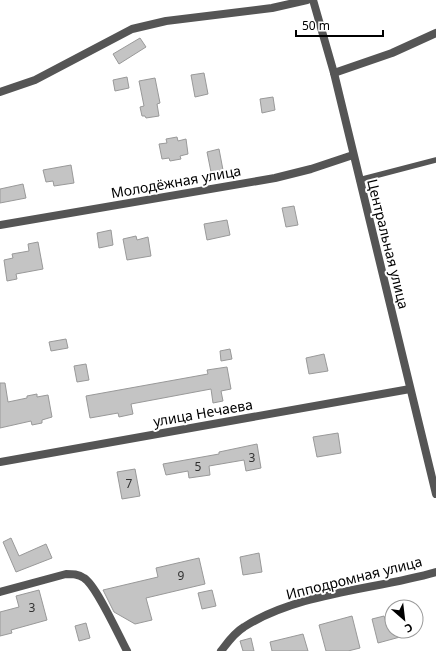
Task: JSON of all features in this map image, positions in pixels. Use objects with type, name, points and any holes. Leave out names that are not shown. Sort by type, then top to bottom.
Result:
[{"type":"street","points":[[0,92],[35,80],[132,29],[166,21],[272,8],[307,0]]},
{"type":"street","name":"Центральная улица","points":[[313,0],[334,73],[436,494]]},
{"type":"street","points":[[334,73],[392,53],[436,33]]},
{"type":"street","name":"Молодёжная улица","points":[[0,225],[275,178],[311,169],[353,154]]},
{"type":"street","name":"улица Нечаева","points":[[0,462],[410,389]]},
{"type":"street","name":"Ипподромная улица","points":[[221,651],[230,638],[243,627],[266,615],[332,595],[404,581],[436,572]]},
{"type":"street","points":[[0,592],[66,574],[76,574],[85,578],[94,588],[127,651]]},
{"type":"lane","points":[[359,180],[436,160]]},
{"type":"building","points":[[140,38],[146,47],[119,64],[113,54]]},
{"type":"building","points":[[204,73],[208,94],[195,97],[191,75]]},
{"type":"building","points":[[127,77],[129,88],[115,91],[113,80]]},
{"type":"building","points":[[155,78],[160,103],[157,104],[159,116],[146,118],[145,116],[142,116],[140,107],[144,106],[139,81]]},
{"type":"building","points":[[273,97],[275,110],[262,113],[260,99]]},
{"type":"building","points":[[177,137],[178,141],[186,139],[188,154],[180,156],[181,159],[170,161],[169,158],[162,159],[159,144],[167,143],[166,139]]},
{"type":"building","points":[[219,149],[223,170],[211,172],[207,152]]},
{"type":"building","points":[[71,165],[74,183],[54,186],[53,181],[46,182],[43,170]]},
{"type":"building","points":[[23,184],[26,198],[0,203],[0,189]]},
{"type":"building","points":[[294,206],[298,225],[286,227],[282,208]]},
{"type":"building","points":[[227,220],[230,235],[207,240],[204,224]]},
{"type":"building","points":[[111,230],[113,245],[99,248],[97,233]]},
{"type":"building","points":[[136,236],[137,240],[148,237],[151,256],[127,260],[123,239]]},
{"type":"building","points":[[38,242],[43,269],[16,274],[17,279],[7,281],[4,260],[13,258],[12,254],[29,251],[28,244]]},
{"type":"building","points":[[66,339],[68,348],[51,351],[49,342]]},
{"type":"building","points":[[230,349],[232,359],[221,361],[220,351]]},
{"type":"building","points":[[324,354],[328,371],[309,374],[306,358]]},
{"type":"building","points":[[86,364],[89,380],[77,382],[74,366]]},
{"type":"building","points":[[227,367],[231,389],[221,391],[223,401],[213,403],[211,389],[131,404],[133,414],[119,417],[118,413],[90,418],[86,396],[208,374],[207,370]]},
{"type":"building","points":[[0,383],[5,383],[8,402],[37,394],[37,397],[48,395],[52,417],[42,420],[42,423],[32,425],[31,421],[0,428]]},
{"type":"building","points":[[338,433],[341,453],[317,457],[313,437]]},
{"type":"building","points":[[257,444],[261,468],[246,471],[244,460],[209,466],[210,475],[189,478],[188,471],[166,475],[163,464],[219,454],[219,452]]},
{"type":"building","points":[[135,469],[140,496],[122,499],[117,472]]},
{"type":"building","points":[[11,538],[19,556],[46,544],[52,558],[16,572],[3,542]]},
{"type":"building","points":[[259,553],[262,572],[243,575],[240,557]]},
{"type":"building","points":[[199,558],[205,584],[146,598],[152,620],[135,624],[114,612],[103,590],[158,577],[156,568]]},
{"type":"building","points":[[39,590],[47,620],[11,630],[12,633],[0,636],[0,612],[19,607],[16,596]]},
{"type":"building","points":[[212,590],[216,606],[202,609],[198,593]]},
{"type":"building","points":[[352,616],[360,648],[348,651],[326,651],[319,625]]},
{"type":"building","points":[[384,616],[384,639],[393,639],[378,643],[372,619]]},
{"type":"building","points":[[86,623],[90,638],[79,641],[75,626]]},
{"type":"building","points":[[303,634],[308,651],[272,651],[270,642]]},
{"type":"building","points":[[251,638],[254,651],[243,651],[240,641]]}]
